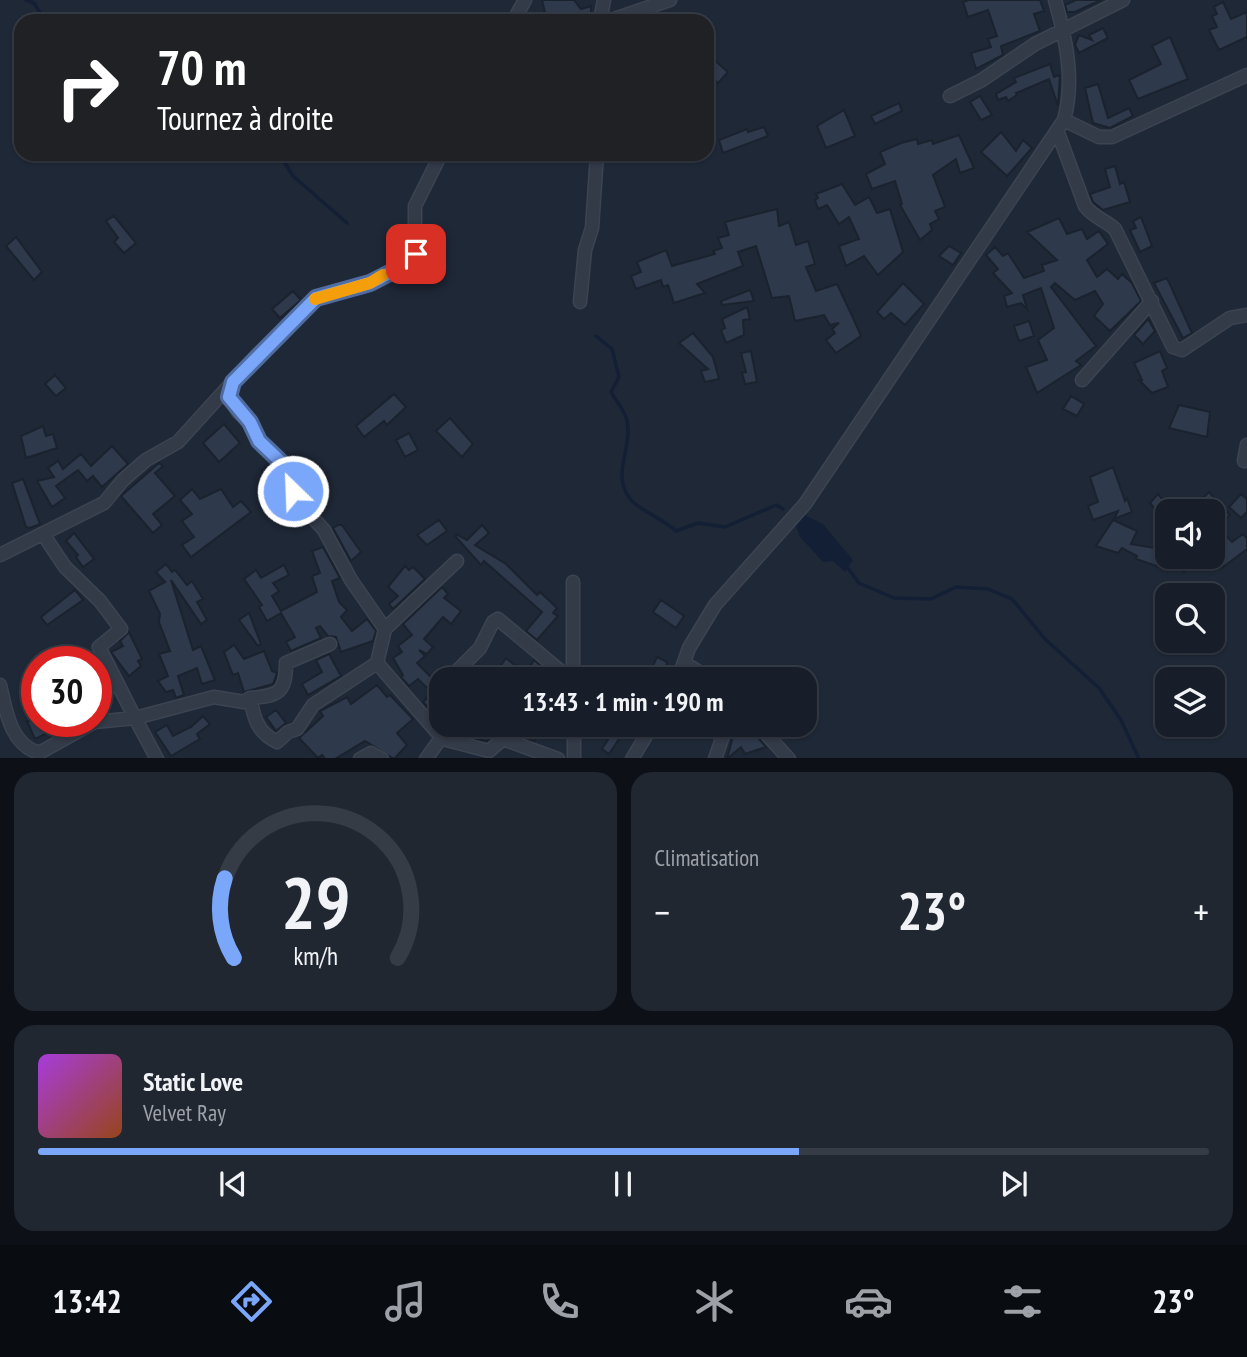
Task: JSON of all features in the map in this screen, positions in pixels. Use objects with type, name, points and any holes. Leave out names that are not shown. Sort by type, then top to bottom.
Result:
[{"type":"street","points":[[629,14],[670,0]]},
{"type":"street","points":[[683,667],[701,626],[715,605],[805,503],[1060,125],[1070,88],[1063,30],[1055,0]]},
{"type":"street","points":[[950,96],[1063,30],[1123,0]]},
{"type":"street","points":[[1060,125],[1099,137],[1112,137],[1247,75]]},
{"type":"street","points":[[1060,125],[1085,206],[1091,215],[1104,219],[1115,229],[1177,349],[1182,350],[1230,318],[1247,314]]},
{"type":"street","points":[[0,555],[104,503],[123,480],[146,460],[178,442],[316,298],[370,283],[415,260],[415,206],[438,161]]},
{"type":"street","points":[[580,302],[585,250],[592,228],[597,161]]},
{"type":"street","points":[[1082,380],[1152,301]]},
{"type":"street","points":[[233,382],[229,397],[250,422],[259,441],[286,469],[301,505],[324,530],[351,580],[385,629]]},
{"type":"street","points":[[1244,461],[1247,445]]},
{"type":"street","points":[[43,534],[65,567],[100,601],[121,629],[99,647],[157,758]]},
{"type":"street","points":[[250,698],[263,736],[276,742],[297,729],[313,705],[377,663],[385,629],[457,561]]},
{"type":"street","points":[[571,667],[573,582]]},
{"type":"street","points":[[461,667],[480,648],[498,619],[556,667]]},
{"type":"street","points":[[0,685],[2,707],[9,723],[27,750],[39,754],[96,722],[135,718],[214,697],[244,702],[250,698],[268,697],[280,691],[285,682],[286,663],[330,644]]},
{"type":"street","points":[[377,663],[443,739],[489,751],[503,738],[558,758]]},
{"type":"street","points":[[685,663],[691,667]]},
{"type":"street","points":[[573,758],[574,737]]},
{"type":"street","points":[[632,758],[645,737]]},
{"type":"street","points":[[715,758],[722,737]]},
{"type":"street","points":[[769,737],[789,758]]},
{"type":"street","points":[[426,758],[443,739]]},
{"type":"street","points":[[360,758],[371,753],[382,758]]},
{"type":"water","points":[[805,515],[823,524],[853,560],[845,572],[833,561],[823,562],[800,537],[796,526]]},
{"type":"building","points":[[542,0],[574,0],[581,9],[591,6],[591,14],[545,14]]},
{"type":"building","points":[[1040,0],[1044,11],[1034,14],[1040,31],[1001,46],[1003,55],[976,69],[971,53],[991,47],[988,39],[997,36],[988,10],[968,17],[963,2]]},
{"type":"building","points":[[1076,0],[1101,0],[1075,12],[1067,12],[1065,5]]},
{"type":"building","points":[[1223,2],[1231,19],[1247,12],[1247,37],[1219,50],[1209,30],[1217,27],[1212,16],[1217,14],[1214,7]]},
{"type":"building","points":[[1103,28],[1108,38],[1079,53],[1075,45],[1079,35],[1092,40],[1089,35]]},
{"type":"building","points":[[1170,37],[1188,79],[1138,99],[1129,80],[1161,64],[1152,46]]},
{"type":"building","points":[[714,60],[728,72],[718,83],[714,80]]},
{"type":"building","points":[[1050,64],[1054,77],[1060,75],[1058,106],[1049,79],[1016,93],[1017,95],[1008,101],[1006,97],[998,100],[996,94],[1016,82],[1014,78]]},
{"type":"building","points":[[1098,84],[1108,118],[1129,108],[1133,116],[1110,128],[1093,123],[1085,88]]},
{"type":"building","points":[[980,96],[992,115],[981,120],[970,102]]},
{"type":"building","points":[[899,103],[902,111],[875,124],[871,116]]},
{"type":"building","points":[[844,110],[855,136],[826,148],[817,126]]},
{"type":"building","points":[[764,127],[768,136],[723,153],[719,140],[747,129],[748,132]]},
{"type":"building","points":[[1001,132],[1016,151],[1023,140],[1032,148],[1007,176],[981,152]]},
{"type":"building","points":[[959,135],[974,168],[960,173],[956,159],[933,175],[945,207],[935,211],[939,219],[930,224],[932,230],[920,240],[900,205],[902,204],[895,181],[872,189],[866,174],[885,164],[880,152],[901,143],[917,139],[918,144],[932,140],[933,144]]},
{"type":"building","points":[[1115,166],[1120,184],[1124,182],[1130,202],[1103,210],[1093,202],[1090,194],[1110,187],[1105,169]]},
{"type":"building","points":[[842,184],[855,205],[869,197],[877,213],[890,209],[903,252],[878,275],[864,256],[846,266],[839,246],[859,239],[849,217],[839,224],[827,205],[818,209],[816,194]]},
{"type":"building","points":[[777,209],[779,226],[789,222],[796,245],[808,241],[815,264],[806,267],[816,291],[837,284],[861,336],[836,353],[826,340],[835,333],[832,329],[839,323],[830,325],[824,315],[795,321],[789,296],[772,298],[756,246],[738,252],[743,266],[697,284],[705,293],[674,303],[668,285],[663,287],[661,280],[636,289],[631,276],[641,272],[637,262],[666,250],[672,266],[715,254],[713,251],[722,248],[718,238],[729,235],[725,222]]},
{"type":"building","points":[[114,216],[136,243],[124,253],[114,242],[118,238],[106,221]]},
{"type":"building","points":[[1141,217],[1152,246],[1140,252],[1130,230],[1136,228],[1133,221]]},
{"type":"building","points":[[1059,218],[1067,234],[1082,229],[1087,239],[1099,231],[1108,244],[1087,260],[1097,277],[1107,269],[1118,279],[1122,274],[1132,283],[1141,301],[1110,331],[1094,316],[1103,304],[1095,291],[1075,300],[1055,283],[1051,287],[1096,346],[1076,361],[1081,365],[1037,393],[1026,367],[1047,360],[1038,340],[1054,328],[1041,288],[1023,295],[1027,309],[1021,303],[1007,307],[1004,296],[1012,293],[993,273],[998,269],[986,255],[995,247],[1003,256],[1008,253],[1024,278],[1044,271],[1042,265],[1057,260],[1027,232]]},
{"type":"building","points":[[16,237],[42,272],[34,280],[6,246]]},
{"type":"building","points":[[949,246],[961,253],[953,265],[939,256]]},
{"type":"building","points":[[1167,278],[1192,333],[1183,338],[1154,283]]},
{"type":"building","points":[[903,283],[924,304],[905,325],[891,313],[884,319],[877,312]]},
{"type":"building","points":[[750,290],[754,301],[722,305],[721,301]]},
{"type":"building","points":[[293,291],[301,300],[280,318],[272,309]]},
{"type":"building","points":[[747,307],[750,319],[743,320],[744,335],[726,343],[721,330],[725,328],[722,319]]},
{"type":"building","points":[[1148,319],[1155,331],[1143,344],[1134,335]]},
{"type":"building","points":[[1029,321],[1034,336],[1019,341],[1014,326]]},
{"type":"building","points":[[693,333],[713,357],[719,379],[705,382],[701,371],[708,369],[679,343]]},
{"type":"building","points":[[751,351],[757,382],[745,384],[742,373],[746,372],[741,353]]},
{"type":"building","points":[[1160,351],[1167,368],[1162,371],[1168,387],[1152,393],[1139,380],[1142,380],[1134,363]]},
{"type":"building","points":[[55,375],[66,388],[56,396],[45,384]]},
{"type":"building","points":[[394,394],[406,407],[387,425],[384,421],[364,437],[356,426]]},
{"type":"building","points":[[1071,396],[1084,404],[1077,416],[1063,409]]},
{"type":"building","points":[[1179,405],[1210,412],[1207,437],[1169,428]]},
{"type":"building","points":[[450,418],[473,444],[462,457],[436,431]]},
{"type":"building","points":[[224,424],[240,443],[219,462],[203,443]]},
{"type":"building","points":[[43,426],[46,436],[53,434],[57,448],[26,458],[21,436]]},
{"type":"building","points":[[409,433],[418,450],[405,457],[396,440]]},
{"type":"building","points":[[112,446],[128,464],[102,487],[93,476],[87,481],[78,470],[56,486],[65,498],[52,507],[37,481],[54,477],[48,468],[58,461],[63,469],[81,454],[91,466]]},
{"type":"building","points":[[159,463],[163,466],[155,473],[175,496],[153,514],[162,525],[153,533],[121,496]]},
{"type":"building","points":[[301,464],[323,497],[315,505],[308,499],[296,469]]},
{"type":"building","points":[[270,465],[279,474],[295,511],[289,516],[262,470]]},
{"type":"building","points":[[1113,467],[1125,501],[1127,498],[1132,512],[1114,519],[1118,511],[1093,520],[1088,506],[1098,502],[1090,477]]},
{"type":"building","points":[[23,479],[40,524],[30,528],[26,527],[12,483]]},
{"type":"building","points":[[192,489],[200,499],[221,489],[233,507],[241,501],[251,512],[191,557],[182,545],[194,537],[182,521],[192,514],[180,500]]},
{"type":"building","points":[[1209,492],[1215,499],[1202,499]]},
{"type":"building","points":[[1158,494],[1162,499],[1155,499],[1155,509],[1150,503]]},
{"type":"building","points":[[1241,494],[1247,499],[1247,512],[1241,518],[1229,507]]},
{"type":"building","points":[[439,520],[447,531],[427,545],[417,535]]},
{"type":"building","points":[[1113,520],[1137,531],[1131,544],[1155,548],[1155,566],[1136,559],[1137,556],[1122,548],[1118,553],[1096,546]]},
{"type":"building","points":[[342,525],[361,552],[351,561],[333,528]]},
{"type":"building","points":[[482,525],[489,533],[475,545],[506,564],[537,595],[540,592],[557,608],[553,613],[558,616],[537,640],[526,631],[542,612],[484,561],[481,565],[455,536],[456,534],[467,540]]},
{"type":"building","points":[[74,533],[94,559],[83,567],[76,557],[78,555],[66,541]]},
{"type":"building","points":[[1243,534],[1247,539],[1247,549],[1225,566],[1225,535],[1232,542]]},
{"type":"building","points":[[323,547],[340,578],[332,581],[339,602],[347,610],[341,617],[352,631],[367,619],[376,631],[373,641],[341,652],[336,637],[328,636],[320,626],[316,628],[321,638],[291,651],[286,642],[295,637],[281,613],[267,621],[259,607],[262,605],[244,579],[256,570],[261,578],[284,565],[289,575],[273,583],[279,591],[272,596],[281,611],[317,592],[312,576],[320,573],[312,551]]},
{"type":"building","points":[[166,564],[172,572],[175,570],[187,585],[192,581],[203,599],[197,602],[207,620],[201,624],[171,580],[193,650],[201,646],[215,680],[202,684],[197,668],[178,676],[184,695],[176,698],[173,690],[166,692],[158,681],[168,676],[159,654],[170,651],[159,622],[160,614],[149,591],[165,582],[156,572]]},
{"type":"building","points":[[405,566],[409,570],[413,567],[425,579],[393,609],[389,604],[398,596],[388,587]]},
{"type":"building","points":[[442,587],[448,594],[444,598],[461,611],[451,624],[443,617],[424,639],[433,647],[427,654],[419,650],[425,656],[417,663],[429,675],[429,690],[418,679],[409,686],[401,677],[403,675],[393,658],[402,652],[398,646],[412,635],[403,624]]},
{"type":"building","points":[[75,590],[83,600],[47,625],[41,617]]},
{"type":"building","points":[[661,600],[684,616],[676,628],[653,612]]},
{"type":"building","points":[[249,613],[261,644],[258,646],[239,620]]},
{"type":"building","points":[[129,632],[142,659],[138,661],[141,666],[129,676],[112,653],[123,646],[120,641]]},
{"type":"building","points":[[234,645],[244,659],[264,651],[272,671],[277,673],[273,684],[244,692],[238,673],[233,675],[224,652]]},
{"type":"building","points":[[329,654],[341,676],[308,695],[302,684],[322,672],[316,660]]},
{"type":"building","points":[[657,657],[667,662],[666,667],[652,667]]},
{"type":"building","points":[[506,658],[517,667],[500,667]]},
{"type":"building","points":[[534,660],[542,667],[530,667]]},
{"type":"building","points":[[377,685],[413,719],[397,733],[407,745],[395,758],[365,741],[337,758],[324,758],[322,755],[318,758],[299,738],[323,716],[320,711],[347,697],[351,704]]},
{"type":"building","points":[[429,696],[429,709],[423,702]]},
{"type":"building","points":[[276,710],[286,723],[276,731],[266,717]]},
{"type":"building","points":[[203,716],[210,724],[197,734],[200,739],[171,756],[155,732],[167,725],[173,736],[191,727]]},
{"type":"building","points":[[475,737],[489,737],[487,741]]},
{"type":"building","points":[[610,737],[620,737],[609,754],[602,749]]},
{"type":"building","points":[[733,737],[757,737],[766,747],[745,754],[741,747],[728,758]]},
{"type":"waterway","points":[[26,0],[34,3],[41,14]]},
{"type":"waterway","points":[[283,161],[293,176],[347,223]]},
{"type":"waterway","points":[[596,336],[612,349],[619,377],[611,392],[627,421],[622,481],[625,491],[635,504],[676,531],[698,523],[725,527],[776,505],[783,509]]},
{"type":"waterway","points":[[847,567],[859,583],[894,598],[931,599],[956,587],[988,589],[1012,599],[1045,639],[1099,688],[1121,720],[1139,758]]},
{"type":"slow traffic","points":[[315,299],[327,293],[370,283],[383,275]]},
{"type":"route","points":[[293,491],[282,463],[259,441],[250,422],[238,412],[229,397],[233,382],[316,298],[370,283],[415,260],[416,254]]}]
